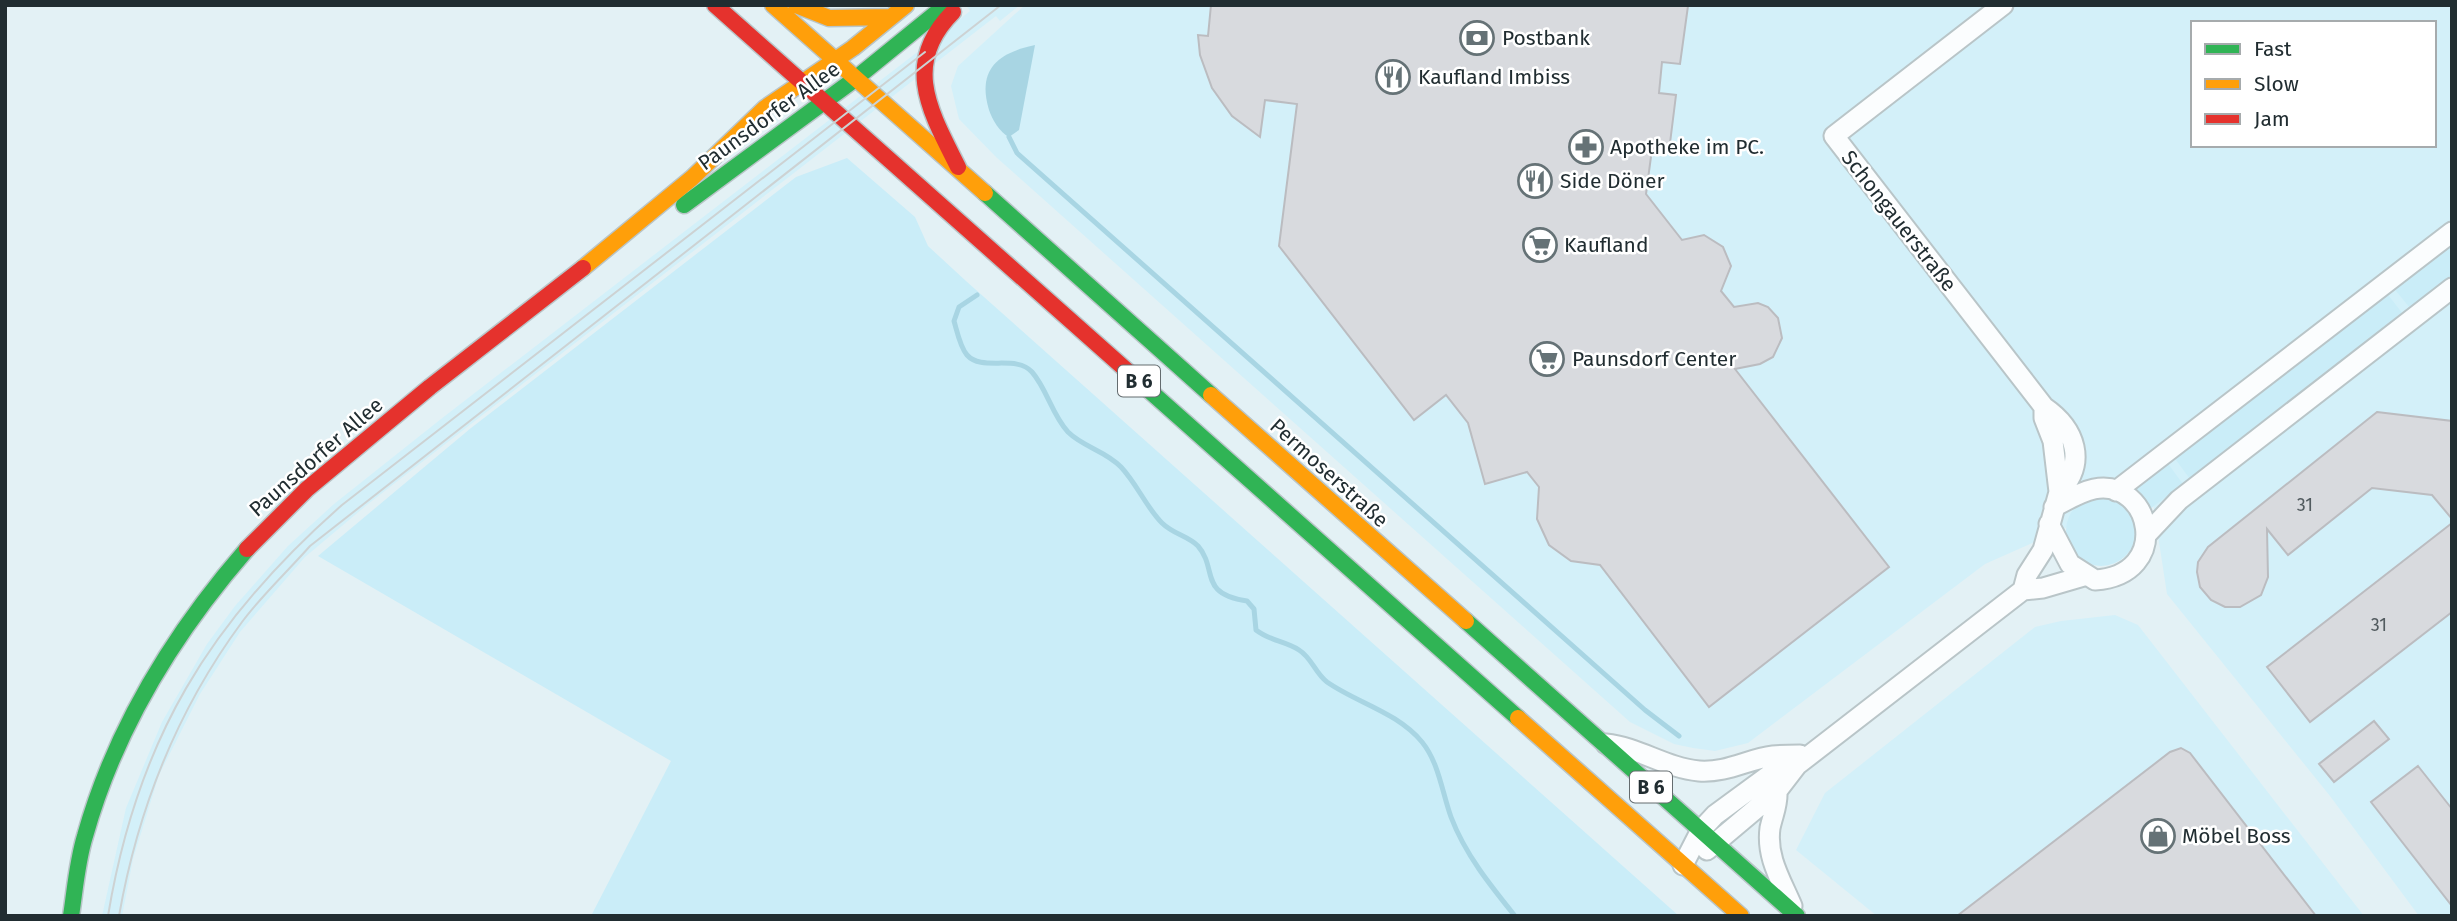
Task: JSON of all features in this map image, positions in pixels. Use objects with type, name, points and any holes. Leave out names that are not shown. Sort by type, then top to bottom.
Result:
[{"type":"main road","name":"B 6","points":[[715,5],[1741,916]]},
{"type":"main road","name":"B 6","points":[[773,5],[835,60]]},
{"type":"main road","points":[[796,5],[829,18],[891,17]]},
{"type":"main road","name":"Paunsdorfer Allee","points":[[71,916],[84,838],[108,768],[135,710],[165,655],[220,580],[261,533],[307,489],[430,387],[576,274],[692,178],[765,108],[835,60],[906,5]]},
{"type":"main road","name":"Paunsdorfer Allee","points":[[576,274],[612,256],[652,229],[855,79],[946,5]]},
{"type":"main road","points":[[960,5],[940,22],[928,51],[926,99],[962,175]]},
{"type":"main road","name":"Permoserstraße","points":[[835,60],[1796,915]]},
{"type":"street","name":"Schongauerstraße","points":[[2003,5],[1834,136],[2045,407],[2044,418],[2053,441],[2054,508],[2066,559],[2084,576],[2106,580],[2130,570],[2143,555],[2147,534],[2179,500],[2452,288]]},
{"type":"street","points":[[2116,491],[2452,232]]},
{"type":"street","points":[[2054,508],[2094,489],[2116,491],[2139,511],[2147,534]]},
{"type":"street","name":"Schongauerstraße","points":[[2023,590],[2027,575],[2043,550],[2054,508]]},
{"type":"street","name":"Schongauerstraße","points":[[1683,865],[1700,830],[1715,815],[1779,768],[1805,760],[2023,590],[2043,588],[2084,576]]},
{"type":"street","points":[[1602,744],[1625,746],[1650,758],[1700,771],[1747,765],[1771,756],[1805,760]]},
{"type":"street","points":[[1683,865],[1716,844],[1777,791],[1805,760]]},
{"type":"street","points":[[1777,791],[1778,807],[1770,826],[1769,849],[1796,915]]},
{"type":"shaded area","points":[[966,5],[1020,5],[1000,21],[996,16],[368,504],[305,557],[240,632],[200,694],[159,775],[133,859],[122,916],[102,916],[126,808],[162,722],[207,644],[235,606],[288,546],[334,504],[441,419],[955,23],[970,11]]},
{"type":"shaded area","points":[[1025,5],[2452,5],[2452,916],[2419,916],[2330,796],[2167,594],[2151,490],[1985,564],[1748,743],[1715,751],[1693,748],[1674,744],[1630,722],[996,157],[959,119],[951,86],[958,66]]},
{"type":"shaded area","points":[[1035,45],[1019,130],[1009,137],[1002,132],[989,110],[986,96],[988,74],[993,66],[1010,53]]},
{"type":"shaded area","points":[[847,158],[915,217],[928,246],[966,281],[1679,916],[591,916],[671,761],[318,556],[471,428],[796,177]]},
{"type":"shaded area","points":[[2452,240],[2452,276],[2410,308],[2392,286]]},
{"type":"shaded area","points":[[2385,291],[2403,314],[2190,479],[2173,456]]},
{"type":"shaded area","points":[[2166,461],[2183,484],[2146,512],[2131,489]]},
{"type":"shaded area","points":[[2101,496],[2126,506],[2136,531],[2126,556],[2101,566],[2076,556],[2066,531],[2076,506]]},
{"type":"shaded area","points":[[2115,615],[2138,625],[2364,916],[1877,916],[1796,850],[1825,793],[2035,627]]},
{"type":"building","name":"Paunsdorf Center","points":[[1211,5],[1688,6],[1680,64],[1662,62],[1659,93],[1676,95],[1669,151],[1652,149],[1646,194],[1682,240],[1704,235],[1723,247],[1731,266],[1721,291],[1734,307],[1758,303],[1768,307],[1778,318],[1782,338],[1773,357],[1760,364],[1735,369],[1889,567],[1709,707],[1600,565],[1571,561],[1549,545],[1537,519],[1539,487],[1527,472],[1485,484],[1468,423],[1446,395],[1414,420],[1279,246],[1297,104],[1265,100],[1260,137],[1232,116],[1212,88],[1200,55],[1198,35],[1208,36]]},
{"type":"building","points":[[2377,412],[2452,421],[2452,519],[2432,495],[2372,488],[2288,555],[2267,529],[2268,577],[2261,595],[2240,607],[2225,607],[2211,600],[2200,587],[2197,572],[2198,562],[2208,547]]},
{"type":"building","points":[[2452,523],[2452,612],[2310,722],[2267,667]]},
{"type":"building","points":[[2374,721],[2389,739],[2334,782],[2319,764]]},
{"type":"building","name":"Möbel Boss","points":[[2181,748],[2190,753],[2316,916],[1957,916],[2170,752]]},
{"type":"building","points":[[2418,766],[2452,809],[2452,906],[2371,802]]},
{"type":"waterway","points":[[1009,137],[1017,153],[1645,710],[1679,736]]},
{"type":"waterway","points":[[977,295],[959,307],[954,321],[967,355],[981,362],[1017,364],[1032,372],[1068,432],[1121,467],[1162,523],[1198,546],[1215,587],[1232,598],[1247,601],[1254,609],[1256,630],[1299,650],[1327,682],[1389,715],[1422,742],[1440,778],[1451,817],[1463,844],[1487,881],[1515,916]]},
{"type":"tram line","points":[[119,916],[127,876],[149,799],[163,762],[198,690],[242,622],[310,546],[1001,5]]},
{"type":"tram line","points":[[108,916],[121,853],[138,794],[160,739],[186,688],[217,640],[253,594],[295,549],[342,505],[925,52]]},
{"type":"traffic: fast","points":[[684,205],[855,79],[946,5]]},
{"type":"traffic: fast","points":[[985,193],[1211,395]]},
{"type":"traffic: fast","points":[[1133,376],[1518,718]]},
{"type":"traffic: fast","points":[[71,916],[85,836],[98,796],[130,720],[195,614],[247,549]]},
{"type":"traffic: fast","points":[[1466,621],[1797,916]]},
{"type":"traffic: slow","points":[[773,5],[985,193]]},
{"type":"traffic: slow","points":[[796,5],[829,18],[891,17]]},
{"type":"traffic: slow","points":[[583,268],[692,178],[765,108],[853,48],[906,5]]},
{"type":"traffic: slow","points":[[1211,395],[1466,621]]},
{"type":"traffic: slow","points":[[1518,718],[1741,916]]},
{"type":"traffic: jam","points":[[715,5],[1133,376]]},
{"type":"traffic: jam","points":[[953,12],[937,31],[928,51],[925,70],[931,108],[958,167]]},
{"type":"traffic: jam","points":[[247,549],[307,489],[430,387],[583,268]]},
{"type":"place","name":"Postbank","points":[[1477,38]]},
{"type":"place","name":"Kaufland Imbiss","points":[[1393,77]]},
{"type":"place","name":"Apotheke im PC.","points":[[1586,147]]},
{"type":"place","name":"Side Döner","points":[[1535,181]]},
{"type":"place","name":"Kaufland","points":[[1540,245]]},
{"type":"place","name":"Paunsdorf Center","points":[[1547,359]]},
{"type":"place","name":"Möbel Boss","points":[[2158,836]]}]
